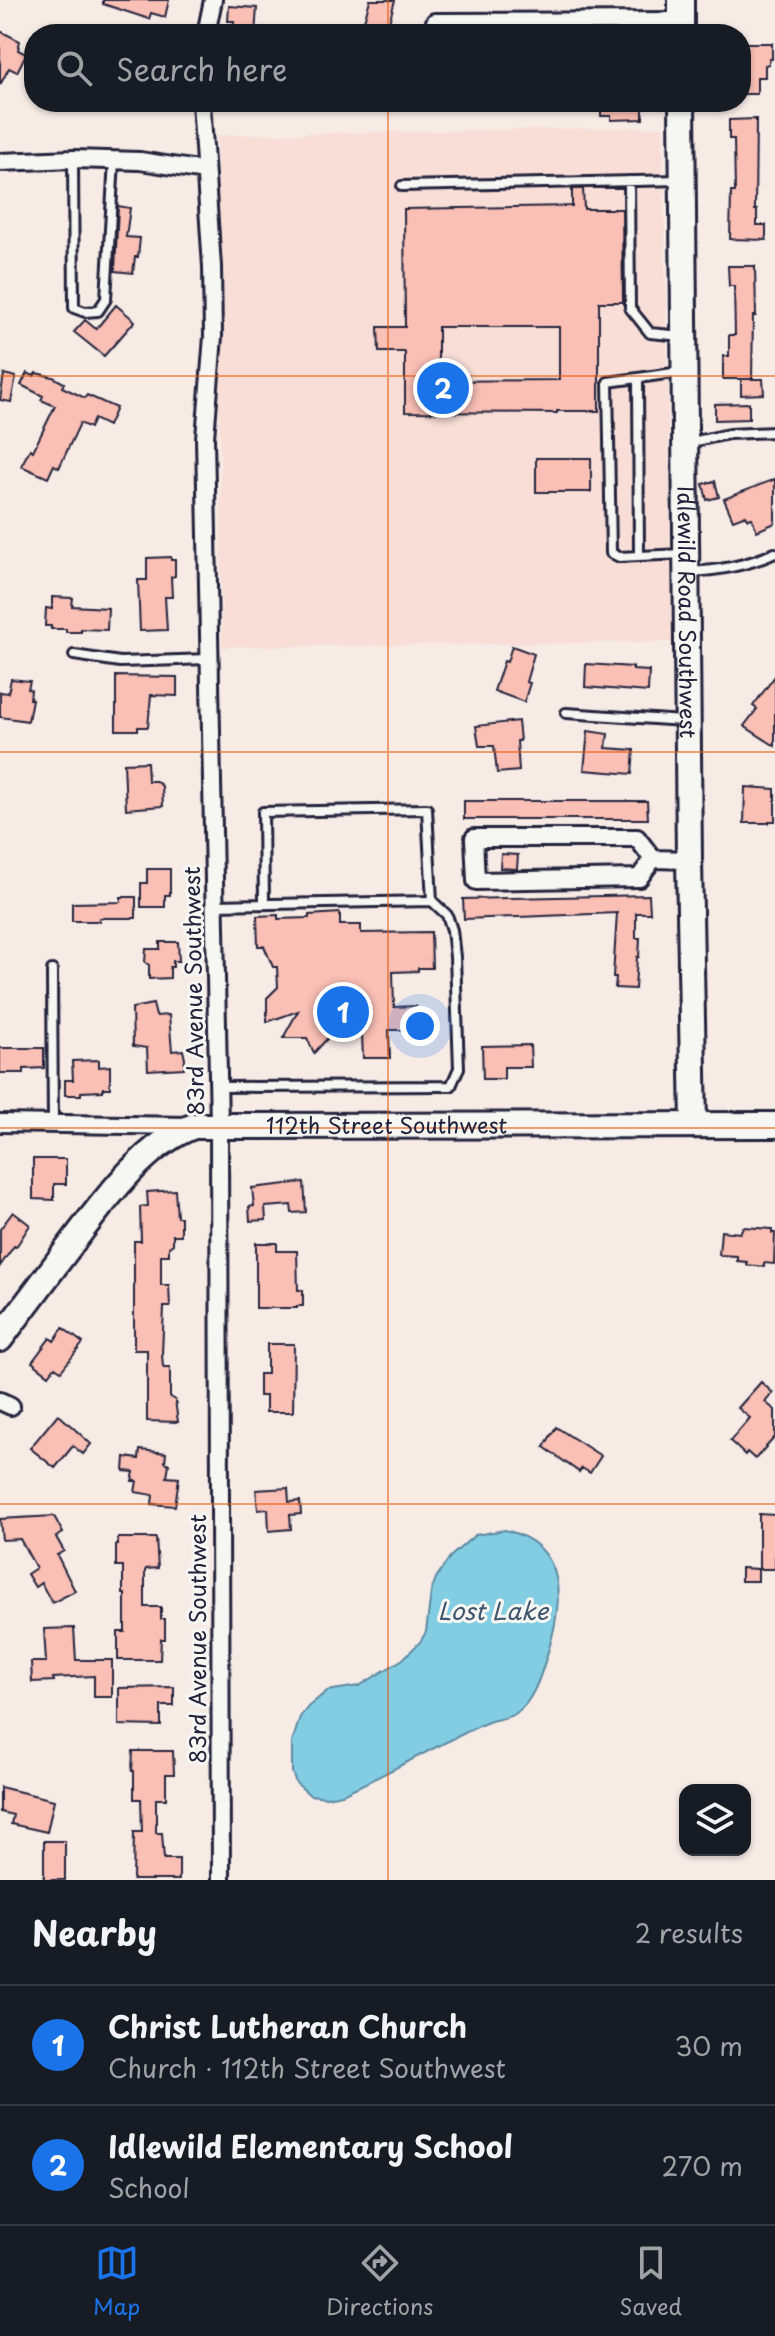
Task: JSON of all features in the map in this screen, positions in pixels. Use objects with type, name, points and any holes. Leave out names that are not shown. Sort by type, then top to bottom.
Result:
[{"type":"street","points":[[208,24],[213,0]]},
{"type":"street","points":[[435,22],[681,18]]},
{"type":"street","name":"83rd Avenue Southwest","points":[[202,112],[213,322],[205,438],[219,1124],[221,1880]]},
{"type":"street","name":"Idlewild Road Southwest","points":[[682,112],[694,1124]]},
{"type":"street","points":[[0,162],[73,159],[140,161],[205,171]]},
{"type":"street","points":[[474,838],[637,838],[653,859],[639,878],[476,881],[474,838]]},
{"type":"street","points":[[653,859],[689,860]]},
{"type":"street","name":"112th Street Southwest","points":[[0,1123],[194,1126],[775,1125]]},
{"type":"street","points":[[0,1339],[129,1173],[172,1137],[194,1126]]},
{"type":"lane","points":[[73,159],[74,308],[85,312],[98,311],[106,299],[114,160]]},
{"type":"lane","points":[[402,186],[683,180]]},
{"type":"lane","points":[[629,181],[630,308],[650,333],[685,336]]},
{"type":"lane","points":[[685,371],[608,382],[611,553],[619,557],[639,556],[722,570],[755,562],[775,553]]},
{"type":"lane","points":[[638,378],[639,556]]},
{"type":"lane","points":[[686,443],[729,434],[775,432]]},
{"type":"lane","points":[[74,655],[120,662],[209,659]]},
{"type":"lane","points":[[566,713],[688,722]]},
{"type":"lane","points":[[264,903],[263,812],[415,809],[427,809],[432,901]]},
{"type":"lane","points":[[215,905],[432,901],[447,915],[453,943],[459,1068],[451,1086],[218,1087]]},
{"type":"lane","points":[[52,970],[53,1124]]},
{"type":"shaded area","points":[[663,127],[672,642],[222,647],[217,135]]},
{"type":"water","name":"Lost Lake","points":[[505,1530],[526,1538],[541,1549],[551,1563],[556,1579],[558,1597],[552,1636],[539,1679],[527,1703],[512,1715],[481,1725],[342,1794],[326,1797],[310,1795],[296,1783],[292,1772],[292,1743],[300,1717],[327,1691],[359,1686],[403,1659],[426,1632],[431,1592],[450,1557],[475,1535]]},
{"type":"building","points":[[103,0],[169,0],[165,17],[151,13],[149,19],[103,4]]},
{"type":"building","points":[[370,0],[395,0],[389,24],[363,24]]},
{"type":"building","points":[[229,6],[257,8],[256,24],[228,21]]},
{"type":"building","points":[[0,31],[20,41],[18,50],[24,53],[24,58],[17,72],[9,68],[0,85]]},
{"type":"building","points":[[751,43],[772,43],[772,59],[765,65],[765,77],[757,77],[757,94],[751,94]]},
{"type":"building","points":[[601,112],[643,112],[643,119],[611,120],[611,116],[601,116]]},
{"type":"building","points":[[756,119],[755,210],[757,225],[766,225],[766,240],[730,239],[731,192],[735,192],[734,139],[729,139],[729,120]]},
{"type":"building","points":[[572,189],[583,189],[584,209],[622,209],[623,302],[599,302],[599,411],[405,412],[405,352],[379,352],[378,327],[405,327],[404,209],[572,206]],"holes":[[[438,327],[559,327],[559,380],[438,381]]]},
{"type":"building","points":[[118,206],[130,208],[126,237],[140,238],[133,273],[115,271]]},
{"type":"building","points":[[728,266],[755,266],[752,379],[723,379],[723,356],[729,356],[729,335],[735,335],[734,286],[729,286]]},
{"type":"building","points":[[116,305],[135,321],[104,356],[74,332],[85,320],[96,329]]},
{"type":"building","points":[[27,373],[53,377],[64,383],[62,387],[116,408],[108,426],[94,419],[90,428],[80,423],[59,468],[54,465],[48,478],[21,466],[30,449],[33,451],[55,406],[21,385]]},
{"type":"building","points":[[4,374],[16,377],[11,402],[0,400]]},
{"type":"building","points":[[741,379],[763,379],[764,394],[741,395]]},
{"type":"building","points":[[749,403],[749,419],[715,420],[715,404]]},
{"type":"building","points":[[536,458],[591,458],[591,492],[536,492]]},
{"type":"building","points":[[775,479],[775,523],[757,531],[752,518],[748,519],[746,515],[733,520],[724,499]]},
{"type":"building","points":[[715,481],[719,497],[707,500],[703,484]]},
{"type":"building","points":[[171,557],[175,560],[175,576],[171,577],[172,597],[165,597],[167,630],[140,631],[138,580],[147,580],[147,558]]},
{"type":"building","points":[[52,597],[73,598],[72,606],[108,608],[107,630],[66,632],[66,629],[45,626],[46,608],[52,609]]},
{"type":"building","points":[[512,646],[534,654],[524,702],[494,691]]},
{"type":"building","points":[[586,664],[649,671],[648,692],[585,687]]},
{"type":"building","points":[[116,676],[177,677],[177,696],[151,695],[148,727],[116,730]]},
{"type":"building","points":[[775,676],[775,746],[744,726],[757,709],[753,706]]},
{"type":"building","points":[[11,679],[30,681],[28,689],[31,690],[32,699],[28,721],[0,717],[0,692],[8,693]]},
{"type":"building","points":[[518,721],[519,771],[497,773],[494,746],[479,746],[476,726]]},
{"type":"building","points":[[588,731],[608,734],[606,748],[634,750],[632,774],[584,770]]},
{"type":"building","points":[[147,762],[148,781],[156,781],[162,786],[163,806],[126,809],[124,763]]},
{"type":"building","points":[[745,787],[775,789],[775,821],[744,823]]},
{"type":"building","points":[[464,801],[647,801],[648,819],[464,819]]},
{"type":"building","points":[[501,854],[518,855],[517,869],[500,868]]},
{"type":"building","points":[[147,869],[170,869],[170,895],[165,895],[165,907],[141,907],[141,883],[147,883]]},
{"type":"building","points":[[649,895],[650,913],[636,913],[636,938],[640,938],[635,989],[615,988],[617,913],[464,919],[463,899]]},
{"type":"building","points":[[121,897],[136,897],[136,918],[72,921],[72,903],[121,902]]},
{"type":"building","points":[[340,913],[340,925],[361,925],[361,933],[431,932],[432,968],[393,972],[394,1007],[416,1006],[417,1030],[389,1030],[390,1058],[363,1058],[362,1035],[338,1027],[314,1053],[307,1038],[283,1038],[298,1011],[267,1022],[267,998],[278,987],[277,967],[273,967],[264,946],[258,946],[257,916],[309,918],[309,915]]},
{"type":"building","points":[[160,942],[178,942],[179,961],[173,961],[170,978],[149,979],[146,949],[160,949]]},
{"type":"building","points":[[153,1004],[156,1016],[169,1015],[172,1051],[183,1050],[184,1068],[148,1070],[147,1048],[133,1046],[132,1008]]},
{"type":"building","points":[[530,1045],[531,1067],[504,1067],[504,1079],[483,1079],[482,1046]]},
{"type":"building","points":[[0,1048],[44,1048],[44,1068],[24,1069],[24,1073],[0,1073]]},
{"type":"building","points":[[99,1060],[99,1067],[110,1066],[110,1088],[81,1092],[81,1095],[65,1095],[65,1080],[73,1080],[72,1061]]},
{"type":"building","points":[[33,1159],[66,1159],[66,1184],[54,1184],[54,1200],[33,1199]]},
{"type":"building","points":[[304,1182],[306,1212],[292,1213],[291,1205],[265,1207],[266,1220],[250,1221],[249,1207],[254,1206],[252,1188]]},
{"type":"building","points":[[175,1190],[181,1235],[173,1235],[169,1255],[161,1255],[161,1285],[169,1285],[170,1307],[164,1307],[163,1367],[170,1367],[170,1397],[175,1400],[178,1422],[147,1421],[147,1350],[134,1350],[134,1241],[141,1241],[140,1207],[148,1206],[147,1192]]},
{"type":"building","points":[[13,1212],[30,1225],[0,1266],[0,1229]]},
{"type":"building","points":[[743,1227],[772,1229],[775,1233],[774,1264],[764,1263],[764,1267],[747,1265],[747,1262],[737,1261],[737,1256],[719,1255],[721,1231],[740,1233]]},
{"type":"building","points":[[256,1243],[277,1243],[277,1251],[297,1251],[298,1290],[303,1290],[303,1306],[256,1308]]},
{"type":"building","points":[[63,1328],[83,1343],[61,1371],[55,1367],[49,1375],[32,1362],[50,1338],[54,1341]]},
{"type":"building","points":[[267,1344],[294,1344],[293,1412],[266,1412],[266,1396],[259,1396],[259,1374],[267,1374]]},
{"type":"building","points":[[761,1382],[773,1393],[765,1402],[775,1410],[775,1437],[755,1459],[747,1452],[745,1455],[730,1441],[750,1418],[738,1408]]},
{"type":"building","points":[[58,1414],[91,1444],[83,1454],[73,1446],[55,1468],[30,1448]]},
{"type":"building","points":[[556,1427],[601,1456],[590,1473],[582,1468],[579,1472],[544,1447]]},
{"type":"building","points":[[140,1450],[166,1453],[165,1462],[169,1464],[167,1477],[179,1478],[175,1506],[152,1504],[153,1495],[135,1492],[137,1481],[132,1481],[134,1472],[124,1471],[125,1457],[139,1459]]},
{"type":"building","points":[[288,1488],[289,1502],[300,1501],[301,1514],[290,1515],[291,1529],[269,1531],[268,1509],[258,1510],[256,1490]]},
{"type":"building","points":[[759,1514],[775,1515],[775,1569],[759,1569]]},
{"type":"building","points":[[54,1516],[63,1533],[56,1537],[64,1551],[57,1555],[75,1591],[52,1603],[41,1583],[35,1587],[27,1574],[36,1568],[20,1539],[2,1540],[0,1519]]},
{"type":"building","points":[[118,1538],[156,1538],[158,1568],[145,1571],[145,1607],[161,1607],[161,1619],[165,1619],[165,1639],[161,1639],[160,1660],[118,1660],[118,1632],[125,1632],[125,1594],[123,1566],[116,1566]]},
{"type":"building","points":[[741,1568],[758,1569],[758,1581],[741,1581]]},
{"type":"building","points":[[74,1628],[76,1660],[112,1660],[112,1697],[94,1697],[94,1676],[32,1682],[31,1662],[46,1662],[44,1629]]},
{"type":"building","points":[[174,1687],[174,1706],[161,1706],[161,1726],[119,1725],[119,1688]]},
{"type":"building","points":[[133,1751],[173,1751],[174,1774],[166,1774],[166,1799],[156,1799],[156,1833],[162,1833],[164,1859],[179,1859],[179,1880],[133,1880],[134,1832],[142,1832],[141,1799],[134,1799]]},
{"type":"building","points":[[0,1787],[54,1800],[47,1832],[11,1824],[13,1815],[0,1812]]},
{"type":"building","points":[[44,1841],[65,1841],[65,1880],[44,1880]]},
{"type":"place","name":"Idlewild Elementary School","points":[[443,388]]},
{"type":"place","name":"Christ Lutheran Church","points":[[343,1012]]}]
